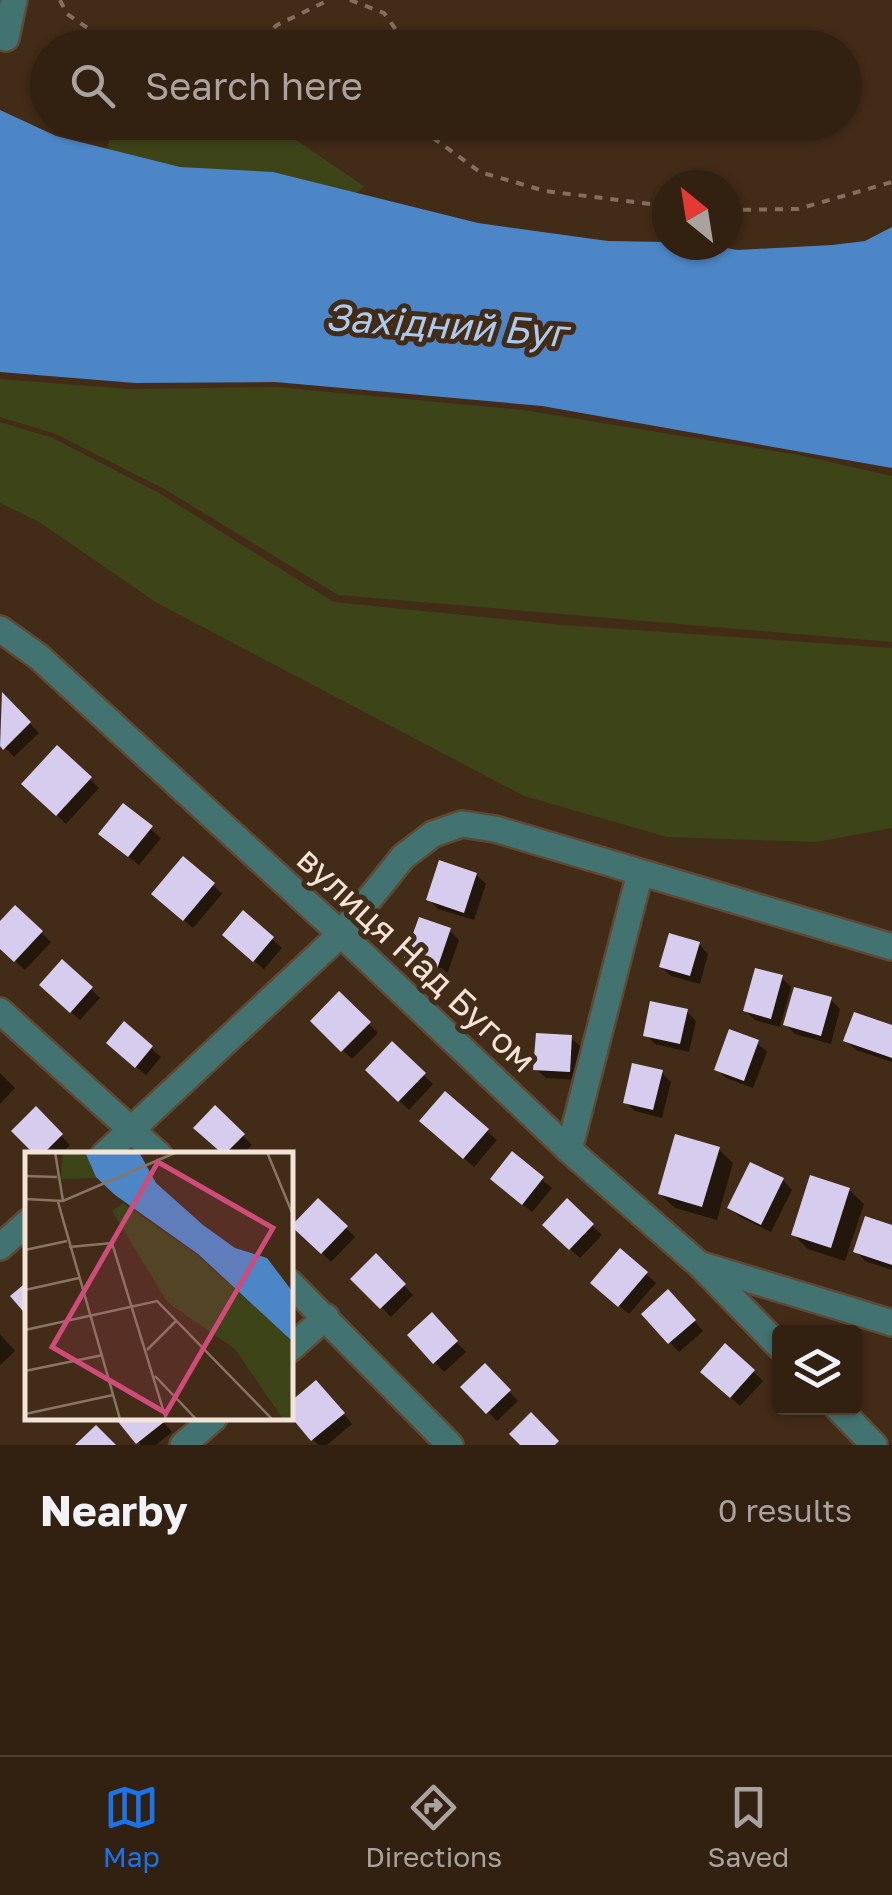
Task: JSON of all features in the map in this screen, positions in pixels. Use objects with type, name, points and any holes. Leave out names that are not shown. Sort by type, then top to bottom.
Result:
[{"type":"street","points":[[6,38],[14,0]]},
{"type":"street","name":"вулиця Над Бугом","points":[[0,630],[39,657],[341,934],[569,1150],[700,1265],[772,1339]]},
{"type":"street","points":[[107,1152],[341,934],[404,857],[433,834],[462,824],[495,829],[892,947]]},
{"type":"street","points":[[569,1150],[640,872]]},
{"type":"street","points":[[0,1010],[155,1152]]},
{"type":"street","points":[[0,1247],[25,1225]]},
{"type":"street","points":[[700,1265],[892,1323]]},
{"type":"street","points":[[292,1285],[450,1445]]},
{"type":"street","points":[[292,1347],[326,1318]]},
{"type":"street","points":[[845,1415],[874,1445]]},
{"type":"street","points":[[184,1445],[212,1420]]},
{"type":"path","points":[[60,0],[67,14],[91,30]]},
{"type":"path","points":[[272,30],[329,0]]},
{"type":"path","points":[[350,0],[384,13],[396,30]]},
{"type":"path","points":[[436,140],[480,172],[545,192],[652,204]]},
{"type":"path","points":[[742,210],[798,209],[892,182]]},
{"type":"green space","points":[[109,140],[296,140],[364,186],[335,212],[105,164]]},
{"type":"green space","points":[[0,379],[129,389],[277,387],[523,410],[799,455],[892,476],[892,642],[338,595],[166,490],[56,434],[0,417]]},
{"type":"green space","points":[[0,422],[53,438],[159,493],[334,602],[563,625],[892,648],[892,828],[816,842],[667,837],[524,796],[157,603],[39,522],[0,503]]},
{"type":"water","name":"Західний Буг","points":[[0,110],[30,124],[30,140],[72,140],[180,167],[273,172],[478,223],[608,241],[652,242],[652,260],[742,260],[742,250],[865,241],[892,227],[892,468],[542,406],[275,382],[135,383],[0,372]]},
{"type":"building","points":[[2,692],[31,722],[3,750],[0,746]]},
{"type":"building","points":[[57,745],[92,777],[56,816],[21,784]]},
{"type":"building","points":[[123,803],[153,826],[128,857],[98,834]]},
{"type":"building","points":[[183,856],[215,883],[183,921],[151,894]]},
{"type":"building","points":[[439,860],[477,873],[464,913],[426,900]]},
{"type":"building","points":[[15,905],[43,931],[14,962],[0,949],[0,921]]},
{"type":"building","points":[[243,910],[274,937],[253,962],[222,935]]},
{"type":"building","points":[[419,917],[451,928],[436,972],[403,961]]},
{"type":"building","points":[[669,933],[700,942],[690,976],[659,967]]},
{"type":"building","points":[[62,959],[93,987],[70,1013],[39,985]]},
{"type":"building","points":[[755,968],[783,975],[771,1019],[743,1011]]},
{"type":"building","points":[[794,987],[832,997],[821,1036],[783,1025]]},
{"type":"building","points":[[339,991],[371,1022],[341,1052],[310,1021]]},
{"type":"building","points":[[650,1001],[688,1009],[680,1044],[643,1036]]},
{"type":"building","points":[[854,1012],[892,1025],[892,1058],[843,1041]]},
{"type":"building","points":[[124,1021],[153,1046],[135,1068],[106,1043]]},
{"type":"building","points":[[729,1029],[759,1040],[744,1081],[714,1070]]},
{"type":"building","points":[[536,1033],[572,1035],[570,1072],[533,1070]]},
{"type":"building","points":[[392,1041],[426,1073],[398,1102],[365,1070]]},
{"type":"building","points":[[632,1063],[663,1070],[653,1110],[623,1103]]},
{"type":"building","points":[[445,1091],[489,1129],[463,1159],[419,1121]]},
{"type":"building","points":[[215,1105],[245,1134],[227,1152],[221,1152],[193,1128]]},
{"type":"building","points":[[36,1106],[63,1134],[45,1152],[32,1152],[11,1131]]},
{"type":"building","points":[[675,1134],[720,1147],[702,1207],[658,1194]]},
{"type":"building","points":[[512,1151],[544,1177],[522,1205],[490,1179]]},
{"type":"building","points":[[750,1162],[784,1178],[761,1225],[727,1208]]},
{"type":"building","points":[[810,1175],[850,1188],[831,1248],[791,1235]]},
{"type":"building","points":[[318,1198],[348,1226],[321,1254],[292,1225]]},
{"type":"building","points":[[567,1198],[594,1224],[569,1250],[542,1225]]},
{"type":"building","points":[[865,1216],[892,1225],[892,1265],[853,1252]]},
{"type":"building","points":[[620,1248],[648,1272],[618,1307],[590,1283]]},
{"type":"building","points":[[376,1253],[406,1284],[380,1309],[350,1279]]},
{"type":"building","points":[[25,1284],[25,1314],[10,1296]]},
{"type":"building","points":[[668,1289],[696,1320],[668,1344],[641,1314]]},
{"type":"building","points":[[432,1312],[458,1341],[433,1364],[407,1335]]},
{"type":"building","points":[[725,1343],[755,1370],[730,1398],[700,1372]]},
{"type":"building","points":[[485,1363],[511,1390],[486,1414],[460,1387]]},
{"type":"building","points":[[316,1380],[345,1413],[311,1441],[292,1418],[292,1400]]},
{"type":"building","points":[[531,1412],[559,1441],[555,1445],[520,1445],[509,1434]]},
{"type":"building","points":[[117,1420],[162,1420],[164,1422],[136,1444]]},
{"type":"building","points":[[96,1425],[116,1445],[75,1445]]}]
